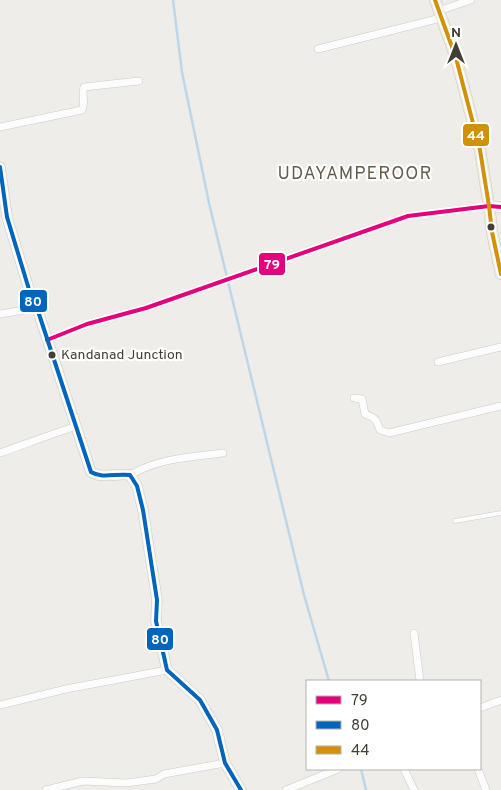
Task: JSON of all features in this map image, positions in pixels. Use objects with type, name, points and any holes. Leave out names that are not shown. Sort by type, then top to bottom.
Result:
[{"type":"main road","points":[[438,10],[456,58],[495,206],[492,232],[501,274]]},
{"type":"main road","points":[[0,167],[7,217],[31,296],[37,308],[91,472],[98,476],[130,475],[137,486],[143,510],[157,600],[156,621],[168,670],[200,700],[218,730],[225,764],[241,790]]},
{"type":"street","points":[[318,49],[471,0]]},
{"type":"street","points":[[0,127],[82,110],[84,105],[82,92],[84,87],[139,81]]},
{"type":"street","points":[[47,340],[87,324],[146,308],[408,216],[495,206]]},
{"type":"street","points":[[0,314],[37,308]]},
{"type":"street","points":[[438,362],[501,347]]},
{"type":"street","points":[[354,398],[362,399],[365,414],[373,416],[380,430],[389,434],[501,406]]},
{"type":"street","points":[[0,453],[28,444],[41,437],[77,426]]},
{"type":"street","points":[[130,475],[172,458],[223,453]]},
{"type":"street","points":[[414,633],[420,680]]},
{"type":"street","points":[[0,705],[66,689],[168,670]]},
{"type":"street","points":[[481,708],[501,700]]},
{"type":"street","points":[[46,790],[83,781],[96,780],[119,783],[141,781],[171,772],[225,764]]},
{"type":"street","points":[[286,790],[336,770]]},
{"type":"street","points":[[404,770],[414,790]]},
{"type":"street","points":[[478,770],[486,790]]},
{"type":"lane","points":[[455,521],[501,513]]},
{"type":"waterway","points":[[173,0],[182,72],[209,203],[304,595],[329,680]]},
{"type":"waterway","points":[[361,770],[366,790]]},
{"type":"transit line","name":"44","points":[[435,0],[456,58],[480,150],[492,232],[501,274]]},
{"type":"transit line","name":"80","points":[[0,167],[7,217],[31,296],[37,308],[91,472],[100,475],[130,475],[137,486],[143,510],[157,600],[156,621],[167,670],[200,700],[217,730],[225,763],[241,790]]},
{"type":"transit line","name":"79","points":[[47,340],[87,324],[146,308],[408,216],[489,206],[501,207]]},
{"type":"place","name":"Kandanad Junction","points":[[52,355]]},
{"type":"district","name":"UDAYAMPEROOR","points":[[355,174]]}]
